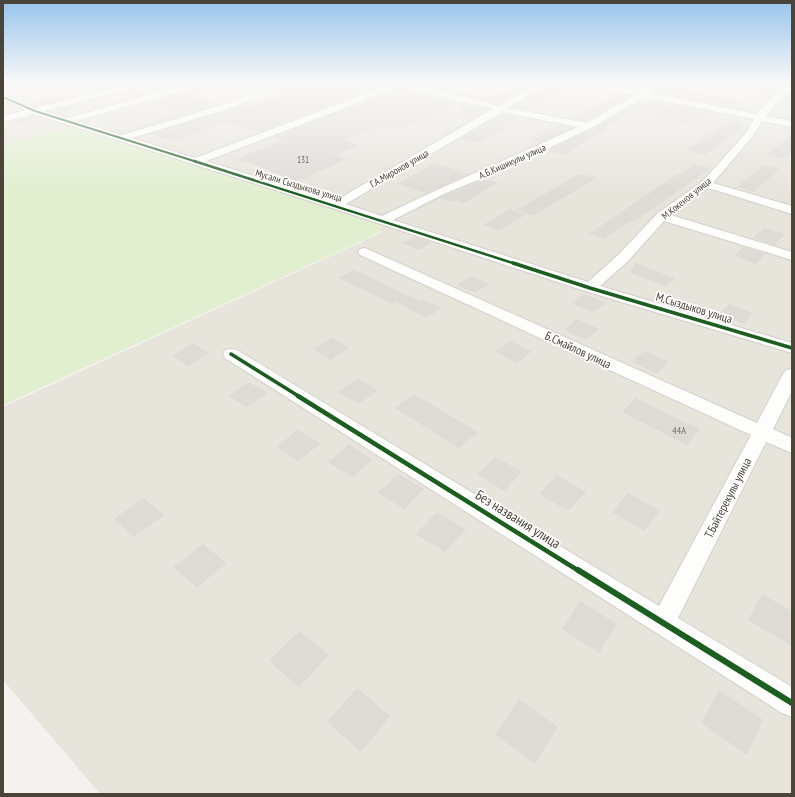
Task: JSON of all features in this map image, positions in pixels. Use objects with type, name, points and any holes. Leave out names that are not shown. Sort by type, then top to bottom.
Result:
[{"type":"street","points":[[123,138],[183,120]]},
{"type":"street","points":[[196,161],[304,120]]},
{"type":"street","name":"Г.А.Миронов улица","points":[[336,205],[483,120]]},
{"type":"street","points":[[559,120],[588,126]]},
{"type":"street","name":"А.Б.Кишикулы улица","points":[[383,220],[440,192],[498,168],[598,120]]},
{"type":"street","name":"М.Кокенов улица","points":[[590,288],[623,258],[662,216],[706,184],[750,134],[758,120]]},
{"type":"street","points":[[775,120],[792,124]]},
{"type":"street","name":"Мусали Сыздыкова улица","points":[[67,121],[383,220],[590,288]]},
{"type":"street","points":[[706,184],[792,210]]},
{"type":"street","points":[[662,216],[792,256]]},
{"type":"street","name":"Б.Смайлов улица","points":[[365,252],[792,446]]},
{"type":"street","name":"М.Сыздыков улица","points":[[590,288],[792,348]]},
{"type":"street","name":"Без названия улица","points":[[231,354],[792,703]]},
{"type":"street","name":"Т.Байтерекулы улица","points":[[663,622],[792,374]]},
{"type":"shaded area","points":[[3,120],[792,120],[792,794],[100,794],[3,680],[3,407],[383,232],[92,123],[3,145]]},
{"type":"green space","points":[[76,126],[382,226],[379,233],[3,405],[3,144]]},
{"type":"building","points":[[17,120],[35,120],[19,125],[10,122]]},
{"type":"building","points":[[155,120],[167,120],[137,129],[133,128]]},
{"type":"building","points":[[195,120],[290,120],[259,132],[225,122],[174,141],[152,134]]},
{"type":"building","points":[[317,120],[419,120],[401,128],[381,125],[343,140],[359,145],[335,155],[347,159],[298,181],[237,159],[284,140],[274,137]]},
{"type":"building","points":[[466,120],[471,120],[445,135],[441,134],[467,122]]},
{"type":"building","points":[[491,120],[513,120],[501,127],[505,128],[477,143],[459,139]]},
{"type":"building","points":[[607,120],[617,120],[605,127],[608,128],[563,155],[547,151]]},
{"type":"building","points":[[669,120],[693,120],[682,124]]},
{"type":"building","points":[[733,120],[740,120],[745,126],[705,155],[687,150]]},
{"type":"building","points":[[560,125],[573,128],[540,143],[531,140]]},
{"type":"building","points":[[792,135],[792,152],[784,158],[767,154]]},
{"type":"building","points":[[434,163],[469,174],[426,193],[397,184]]},
{"type":"building","points":[[695,164],[711,168],[633,222],[630,221],[604,239],[589,234],[676,175]]},
{"type":"building","points":[[764,165],[780,169],[753,192],[737,187]]},
{"type":"building","points":[[580,174],[596,178],[533,216],[516,210]]},
{"type":"building","points":[[485,179],[498,183],[464,203],[455,200],[452,202],[439,198]]},
{"type":"building","points":[[510,209],[525,215],[499,231],[483,225]]},
{"type":"building","points":[[764,228],[785,234],[774,245],[753,238]]},
{"type":"building","points":[[415,237],[432,243],[419,250],[403,243]]},
{"type":"building","points":[[744,247],[766,254],[756,264],[734,256]]},
{"type":"building","points":[[635,263],[675,278],[665,286],[631,273]]},
{"type":"building","points":[[354,270],[420,301],[423,299],[442,308],[426,318],[395,302],[392,304],[338,278]]},
{"type":"building","points":[[471,276],[489,284],[475,293],[457,285]]},
{"type":"building","points":[[584,294],[606,303],[594,312],[572,304]]},
{"type":"building","points":[[729,304],[753,313],[744,324],[719,314]]},
{"type":"building","points":[[577,319],[599,329],[586,340],[564,330]]},
{"type":"building","points":[[332,338],[350,348],[331,360],[313,349]]},
{"type":"building","points":[[510,341],[532,351],[517,363],[495,352]]},
{"type":"building","points":[[193,343],[210,353],[188,366],[172,356]]},
{"type":"building","points":[[644,351],[669,361],[657,374],[632,362]]},
{"type":"building","points":[[358,378],[378,391],[358,404],[338,392]]},
{"type":"building","points":[[249,382],[268,393],[247,407],[228,396]]},
{"type":"building","points":[[414,394],[478,432],[459,448],[395,408]]},
{"type":"building","points":[[636,398],[700,429],[687,445],[622,412]]},
{"type":"building","points":[[298,430],[320,444],[298,461],[276,447]]},
{"type":"building","points":[[349,445],[373,459],[352,477],[328,462]]},
{"type":"building","points":[[496,457],[522,472],[504,491],[477,474]]},
{"type":"building","points":[[398,474],[424,489],[404,509],[378,493]]},
{"type":"building","points":[[557,475],[586,492],[568,511],[539,494]]},
{"type":"building","points":[[628,493],[660,510],[644,531],[612,512]]},
{"type":"building","points":[[143,498],[164,515],[134,537],[114,519]]},
{"type":"building","points":[[437,512],[466,530],[445,552],[416,534]]},
{"type":"building","points":[[203,544],[227,563],[197,587],[173,567]]},
{"type":"building","points":[[762,594],[792,611],[792,646],[748,620]]},
{"type":"building","points":[[580,601],[617,624],[599,653],[562,629]]},
{"type":"building","points":[[299,631],[329,655],[299,687],[269,661]]},
{"type":"building","points":[[357,688],[390,716],[361,752],[327,722]]},
{"type":"building","points":[[719,690],[763,720],[747,755],[701,723]]},
{"type":"building","points":[[519,699],[558,727],[535,764],[495,734]]},
{"type":"cycle path","points":[[64,120],[336,205],[590,288],[792,348]]},
{"type":"cycle path","points":[[231,354],[792,703]]}]
